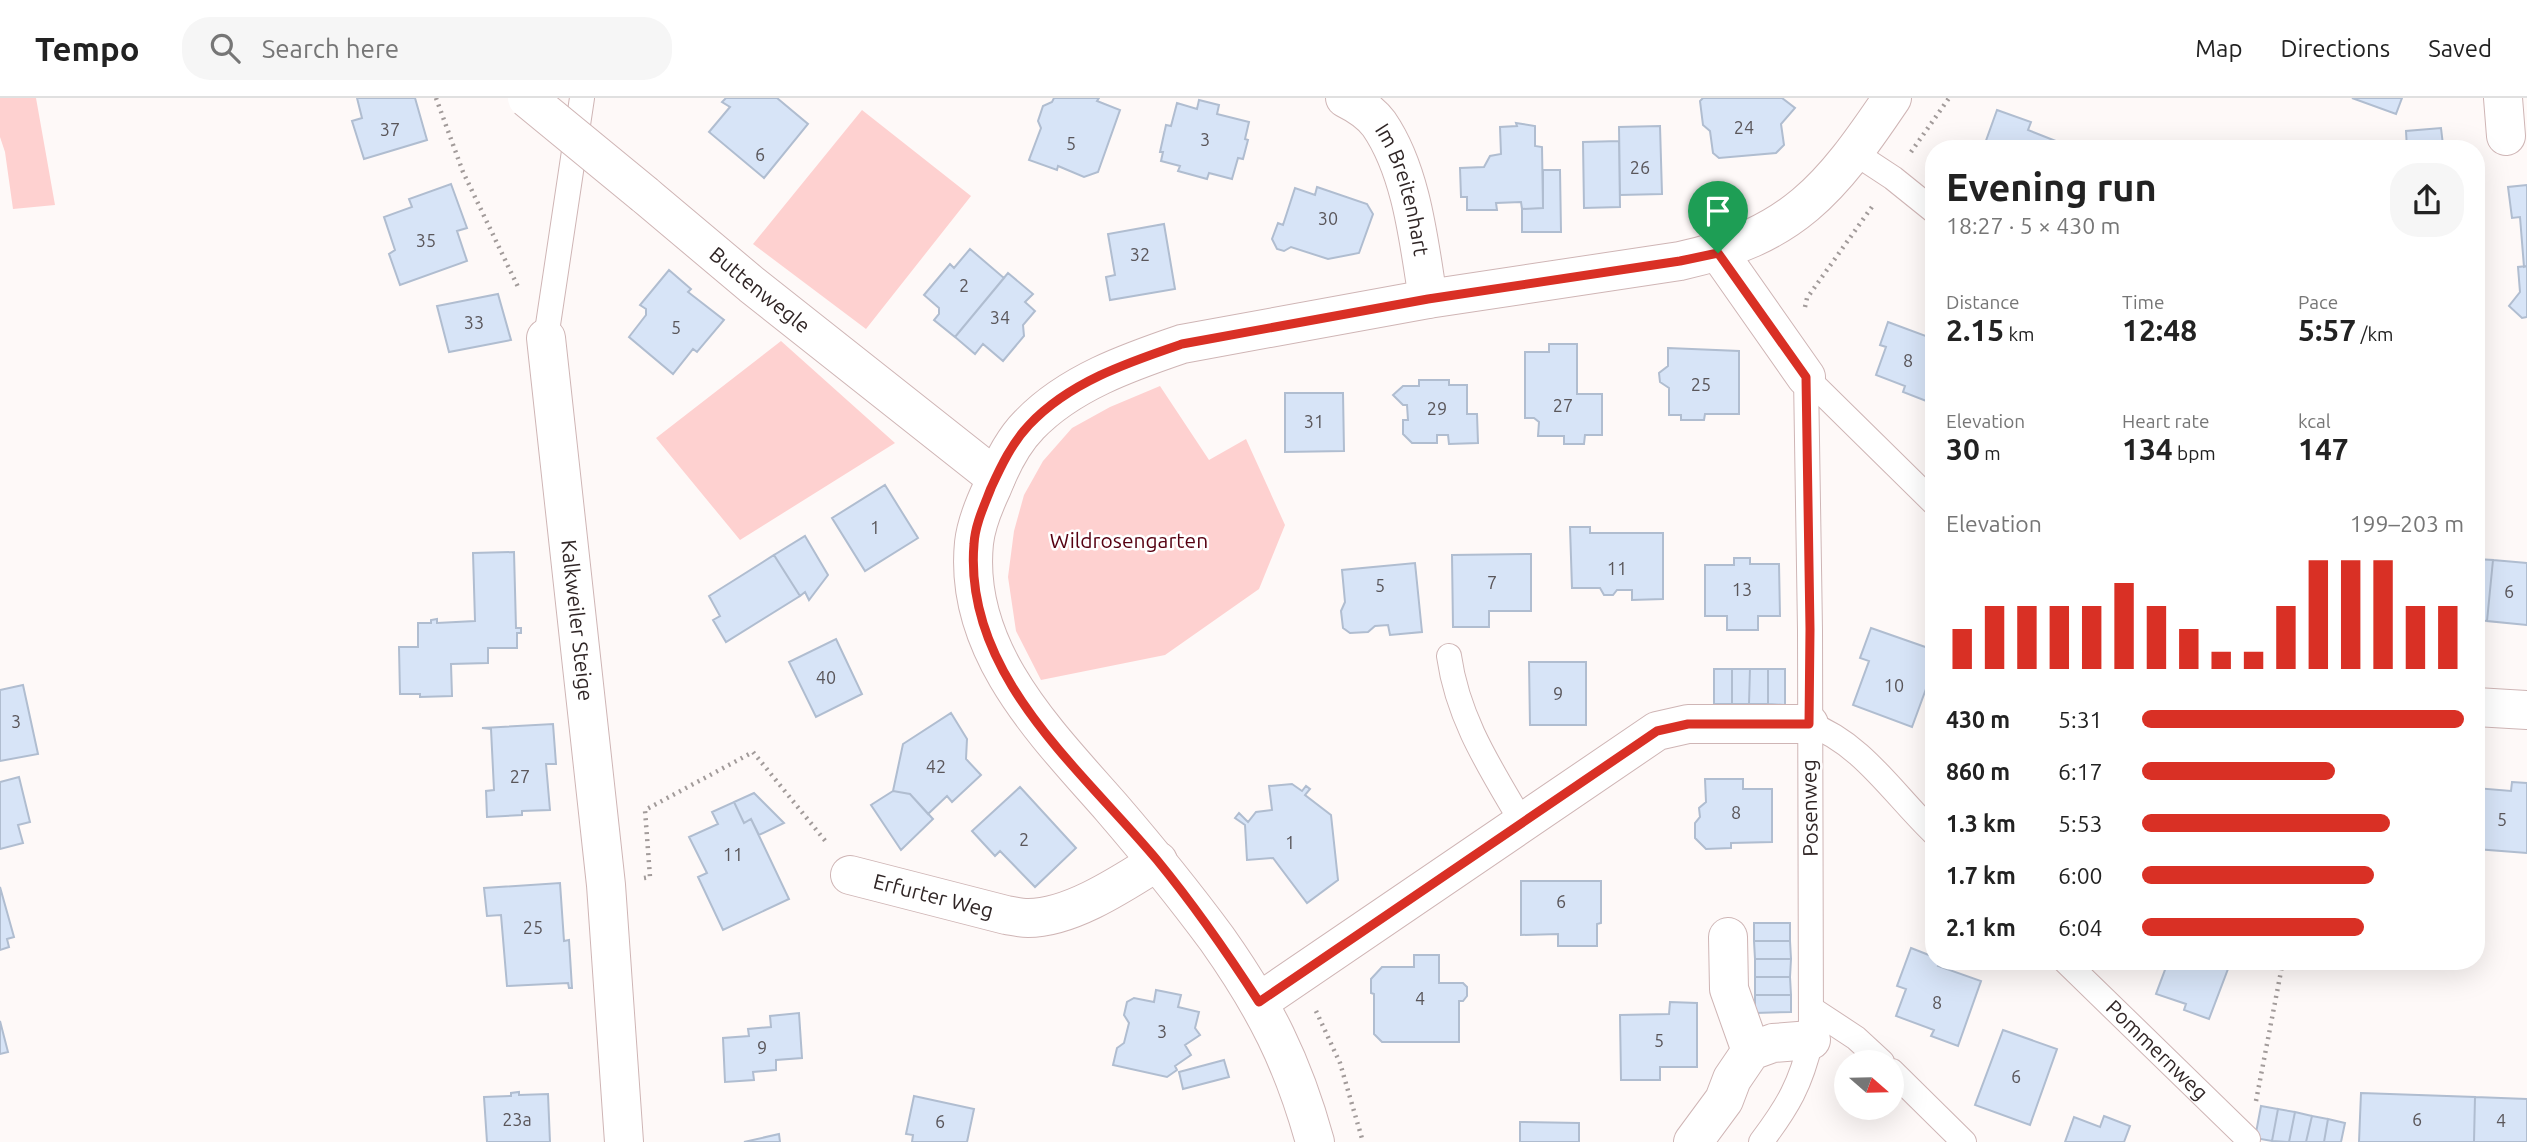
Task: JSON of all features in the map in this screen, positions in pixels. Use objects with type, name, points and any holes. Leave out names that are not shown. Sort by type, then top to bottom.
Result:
[{"type":"street","name":"Buttenwegle","points":[[527,98],[762,293],[996,478]]},
{"type":"street","name":"Im Breitenhart","points":[[1345,98],[1359,105],[1378,123],[1398,162],[1415,216],[1428,299]]},
{"type":"street","points":[[1315,1142],[1278,1035],[1259,1002],[1217,939],[1158,861],[1021,700],[997,659],[982,620],[974,582],[974,542],[983,509],[1011,448],[1029,424],[1056,401],[1080,386],[1182,344],[1428,299],[1718,253],[1762,234],[1798,212],[1828,185],[1855,153],[1892,98]]},
{"type":"street","points":[[2503,98],[2506,136]]},
{"type":"street","points":[[1718,253],[1806,377]]},
{"type":"street","name":"Kalkweiler Steige","points":[[546,338],[606,885],[624,1142]]},
{"type":"street","points":[[2485,708],[2527,710]]},
{"type":"street","points":[[1259,1002],[1657,731],[1688,724],[1809,724]]},
{"type":"street","name":"Erfurter Weg","points":[[850,874],[1006,915],[1029,918],[1053,914],[1078,905],[1112,889],[1158,861]]},
{"type":"street","points":[[1728,937],[1729,989],[1751,1051]]},
{"type":"street","points":[[1693,1142],[1724,1100],[1732,1079],[1751,1051],[1812,1025]]},
{"type":"lane","name":"Kalkweiler Steige","points":[[546,338],[582,98]]},
{"type":"lane","points":[[1855,153],[1925,204]]},
{"type":"lane","points":[[1806,377],[1925,494]]},
{"type":"lane","name":"Posenweg","points":[[1761,1142],[1793,1097],[1804,1069],[1812,1025],[1806,377]]},
{"type":"lane","points":[[1449,656],[1460,707],[1522,824]]},
{"type":"lane","points":[[1809,724],[1839,737],[1854,749],[1925,824]]},
{"type":"lane","name":"Pommernweg","points":[[2074,970],[2248,1139]]},
{"type":"lane","points":[[1812,1025],[1856,1038],[1869,1050]]},
{"type":"lane","points":[[1904,1083],[1964,1142]]},
{"type":"path","points":[[436,98],[463,172],[489,229],[546,338]]},
{"type":"path","points":[[1804,309],[1807,298],[1949,98]]},
{"type":"path","name":"Erfurter Weg","points":[[606,885],[650,877],[645,810],[753,752],[850,874]]},
{"type":"path","points":[[2248,1139],[2281,970]]},
{"type":"path","points":[[1296,977],[1316,1011],[1340,1063],[1363,1142]]},
{"type":"green space","points":[[0,98],[36,98],[55,205],[13,209],[5,152],[0,137]]},
{"type":"green space","points":[[862,110],[971,196],[866,329],[753,244]]},
{"type":"green space","points":[[781,341],[895,443],[740,540],[656,438]]},
{"type":"green space","name":"Wildrosengarten","points":[[1160,386],[1209,460],[1246,439],[1285,525],[1259,589],[1165,655],[1041,680],[1016,631],[1008,577],[1014,531],[1024,495],[1043,461],[1072,428],[1110,407]]},
{"type":"building","points":[[357,98],[415,98],[427,140],[364,159],[352,121],[362,118]]},
{"type":"building","points":[[726,98],[777,98],[808,124],[764,178],[709,132],[730,107],[722,102]]},
{"type":"building","points":[[1054,98],[1099,98],[1097,101],[1120,110],[1098,172],[1084,177],[1058,166],[1057,170],[1029,160],[1041,128],[1038,121],[1043,106]]},
{"type":"building","points":[[1703,98],[1782,98],[1795,108],[1781,124],[1784,145],[1776,153],[1719,158],[1713,153],[1710,131],[1703,125],[1700,101]]},
{"type":"building","points":[[2352,98],[2402,98],[2396,114]]},
{"type":"building","points":[[1199,100],[1219,105],[1217,114],[1249,122],[1243,159],[1238,158],[1232,179],[1209,173],[1207,179],[1178,171],[1180,166],[1161,161],[1163,152],[1160,152],[1166,125],[1171,126],[1177,103],[1197,109]]},
{"type":"building","points":[[1997,110],[2031,122],[2028,130],[2053,140],[1986,140]]},
{"type":"building","points":[[1516,123],[1535,126],[1535,146],[1542,147],[1543,208],[1522,209],[1521,202],[1496,203],[1497,210],[1467,210],[1467,197],[1461,197],[1460,168],[1484,167],[1490,156],[1501,154],[1500,127],[1517,126]]},
{"type":"building","points":[[1660,126],[1662,194],[1620,195],[1619,127]]},
{"type":"building","points":[[2441,128],[2442,140],[2406,140],[2406,131]]},
{"type":"building","points":[[1619,141],[1620,207],[1584,208],[1583,142]]},
{"type":"building","points":[[1543,170],[1560,170],[1561,232],[1522,232],[1522,209],[1543,208]]},
{"type":"building","points":[[451,184],[467,228],[457,231],[467,261],[400,285],[389,254],[395,250],[384,217],[412,207],[409,199]]},
{"type":"building","points":[[2527,185],[2527,266],[2524,267],[2520,217],[2512,218],[2508,187]]},
{"type":"building","points":[[1317,187],[1367,204],[1373,214],[1359,253],[1328,259],[1291,247],[1284,251],[1277,249],[1272,239],[1278,223],[1283,225],[1295,188],[1315,195]]},
{"type":"building","points":[[1164,224],[1175,289],[1110,300],[1106,277],[1115,275],[1108,234]]},
{"type":"building","points":[[970,249],[1004,278],[955,337],[934,320],[939,314],[939,308],[924,295],[950,264],[954,268]]},
{"type":"building","points":[[2527,266],[2527,317],[2522,318],[2509,306],[2520,292],[2518,267]]},
{"type":"building","points":[[669,270],[691,289],[688,292],[724,320],[697,352],[693,349],[673,374],[629,337],[646,315],[646,309],[640,305]]},
{"type":"building","points":[[1008,273],[1033,294],[1025,302],[1035,311],[1023,325],[1024,336],[1003,361],[983,344],[975,354],[955,337]]},
{"type":"building","points":[[498,294],[511,340],[449,352],[437,306]]},
{"type":"building","points":[[1888,322],[1925,336],[1925,401],[1903,392],[1905,386],[1876,375],[1886,347],[1880,345]]},
{"type":"building","points":[[1549,344],[1577,344],[1577,394],[1602,394],[1602,435],[1585,435],[1584,444],[1564,444],[1564,436],[1538,436],[1539,422],[1534,418],[1525,418],[1525,352],[1549,352]]},
{"type":"building","points":[[1668,348],[1739,351],[1739,414],[1705,414],[1704,420],[1681,420],[1681,415],[1669,415],[1669,388],[1660,382],[1659,373],[1668,366]]},
{"type":"building","points":[[1419,380],[1449,380],[1449,385],[1467,385],[1467,414],[1477,414],[1478,443],[1449,444],[1448,435],[1437,435],[1437,443],[1412,443],[1403,434],[1403,420],[1408,420],[1407,405],[1403,405],[1393,395],[1403,386],[1419,386]]},
{"type":"building","points":[[1285,393],[1343,393],[1344,451],[1285,452]]},
{"type":"building","points":[[885,485],[918,538],[865,571],[832,518]]},
{"type":"building","points":[[1570,527],[1590,527],[1590,533],[1663,533],[1663,599],[1632,600],[1632,590],[1617,590],[1613,595],[1604,595],[1600,588],[1572,588]]},
{"type":"building","points":[[805,536],[828,575],[809,600],[805,592],[800,596],[774,555]]},
{"type":"building","points":[[514,552],[516,628],[521,628],[521,633],[517,633],[517,648],[488,648],[488,663],[451,664],[452,696],[420,697],[420,694],[400,694],[399,647],[418,647],[418,623],[431,623],[431,620],[437,619],[437,623],[475,621],[473,553]]},
{"type":"building","points":[[1531,554],[1531,611],[1489,611],[1489,627],[1453,627],[1452,555]]},
{"type":"building","points":[[774,555],[800,596],[726,642],[713,620],[720,616],[709,596]]},
{"type":"building","points":[[1734,558],[1750,558],[1750,564],[1779,564],[1780,616],[1758,616],[1758,630],[1727,630],[1727,616],[1705,616],[1705,565],[1734,565]]},
{"type":"building","points":[[2485,560],[2493,560],[2485,621]]},
{"type":"building","points":[[2493,560],[2527,563],[2527,625],[2487,621]]},
{"type":"building","points":[[1415,563],[1422,632],[1390,635],[1388,625],[1375,626],[1368,632],[1350,633],[1343,628],[1341,611],[1345,602],[1342,570]]},
{"type":"building","points":[[1871,628],[1925,647],[1925,692],[1912,727],[1853,705],[1869,661],[1860,658]]},
{"type":"building","points":[[836,639],[862,694],[816,717],[789,662]]},
{"type":"building","points":[[1529,662],[1586,662],[1586,725],[1530,725]]},
{"type":"building","points":[[1714,669],[1732,669],[1732,704],[1714,704]]},
{"type":"building","points":[[1732,669],[1750,669],[1749,704],[1732,704]]},
{"type":"building","points":[[1750,669],[1768,669],[1768,704],[1749,704]]},
{"type":"building","points":[[1768,669],[1785,669],[1785,705],[1768,704]]},
{"type":"building","points":[[23,685],[38,754],[0,761],[0,690]]},
{"type":"building","points":[[951,713],[967,739],[966,759],[981,775],[952,802],[947,796],[928,814],[910,794],[893,791],[903,744]]},
{"type":"building","points":[[553,724],[556,764],[546,764],[550,810],[487,817],[486,791],[494,790],[491,729],[482,728]]},
{"type":"building","points":[[19,777],[30,822],[18,825],[23,843],[0,849],[0,782]]},
{"type":"building","points":[[1705,779],[1743,779],[1743,789],[1772,789],[1772,842],[1731,843],[1731,848],[1706,849],[1695,838],[1695,823],[1700,817],[1699,808],[1706,802]]},
{"type":"building","points":[[2512,782],[2527,783],[2527,853],[2485,850],[2485,789],[2511,791]]},
{"type":"building","points":[[1292,784],[1302,791],[1306,786],[1310,789],[1305,795],[1331,815],[1338,880],[1307,903],[1273,858],[1247,860],[1245,825],[1235,818],[1239,813],[1248,822],[1256,812],[1272,810],[1269,786]]},
{"type":"building","points":[[1020,787],[1076,848],[1035,887],[1000,851],[995,856],[972,831]]},
{"type":"building","points":[[893,791],[910,794],[933,819],[901,850],[871,805]]},
{"type":"building","points":[[754,793],[784,823],[759,835],[751,819],[744,823],[734,802]]},
{"type":"building","points":[[734,802],[744,823],[751,819],[789,899],[723,930],[698,877],[707,873],[689,837],[718,824],[712,812]]},
{"type":"building","points":[[1521,881],[1601,881],[1601,923],[1597,924],[1597,946],[1558,946],[1558,934],[1521,935]]},
{"type":"building","points":[[560,883],[564,941],[569,940],[572,988],[569,988],[568,983],[507,986],[501,915],[487,916],[484,888]]},
{"type":"building","points":[[0,887],[14,937],[7,939],[9,947],[0,950]]},
{"type":"building","points":[[1754,923],[1790,923],[1790,941],[1754,941]]},
{"type":"building","points":[[1754,941],[1790,941],[1791,959],[1755,959]]},
{"type":"building","points":[[1911,948],[1925,953],[1925,970],[1949,970],[1981,981],[1958,1046],[1931,1036],[1934,1030],[1896,1016],[1906,989],[1897,986]]},
{"type":"building","points":[[1414,955],[1439,955],[1439,983],[1463,983],[1467,987],[1467,996],[1463,1001],[1459,1001],[1459,1042],[1382,1042],[1374,1034],[1374,994],[1371,993],[1371,979],[1382,967],[1414,967]]},
{"type":"building","points":[[1755,959],[1791,959],[1790,977],[1755,977]]},
{"type":"building","points":[[2165,970],[2228,970],[2209,1019],[2184,1010],[2186,1004],[2156,994]]},
{"type":"building","points":[[1755,977],[1790,977],[1791,995],[1755,995]]},
{"type":"building","points":[[1156,990],[1181,995],[1178,1007],[1199,1012],[1195,1028],[1200,1035],[1185,1045],[1191,1055],[1175,1066],[1177,1070],[1167,1077],[1113,1065],[1117,1048],[1124,1043],[1129,1023],[1124,1015],[1127,1002],[1134,998],[1154,1002]]},
{"type":"building","points":[[1755,995],[1791,995],[1791,1012],[1755,1013]]},
{"type":"building","points":[[1670,1002],[1697,1003],[1697,1067],[1660,1067],[1660,1080],[1621,1080],[1620,1015],[1669,1014]]},
{"type":"building","points":[[799,1013],[802,1058],[776,1060],[776,1070],[753,1072],[754,1080],[725,1082],[723,1038],[749,1036],[748,1029],[771,1027],[770,1016]]},
{"type":"building","points":[[0,1021],[8,1052],[0,1054]]},
{"type":"building","points":[[2003,1030],[2057,1049],[2030,1125],[1975,1105]]},
{"type":"building","points":[[1224,1060],[1229,1077],[1183,1089],[1179,1072]]},
{"type":"building","points":[[519,1092],[519,1095],[548,1094],[550,1142],[487,1142],[484,1097],[511,1096],[511,1093]]},
{"type":"building","points":[[2361,1093],[2475,1097],[2474,1142],[2359,1142]]},
{"type":"building","points":[[914,1096],[974,1109],[967,1142],[912,1142],[913,1135],[906,1134]]},
{"type":"building","points":[[2475,1097],[2527,1099],[2527,1142],[2474,1142]]},
{"type":"building","points":[[2261,1106],[2278,1109],[2272,1141],[2255,1138]]},
{"type":"building","points":[[2278,1109],[2295,1112],[2289,1142],[2272,1141]]},
{"type":"building","points":[[2295,1112],[2312,1116],[2306,1142],[2289,1142]]},
{"type":"building","points":[[2104,1116],[2130,1126],[2124,1142],[2065,1142],[2074,1117],[2100,1127]]},
{"type":"building","points":[[2312,1116],[2328,1119],[2324,1142],[2306,1142]]},
{"type":"building","points":[[2328,1119],[2345,1123],[2341,1142],[2324,1142]]},
{"type":"building","points":[[1520,1122],[1579,1123],[1579,1142],[1520,1142]]},
{"type":"building","points":[[779,1134],[780,1142],[744,1142]]},
{"type":"route","points":[[1718,253],[1806,377],[1809,724],[1688,724],[1657,731],[1259,1002],[1217,939],[1158,861],[1021,700],[997,659],[982,620],[974,582],[974,542],[983,509],[1011,448],[1029,424],[1056,401],[1080,386],[1182,344],[1428,299],[1718,253]]}]
